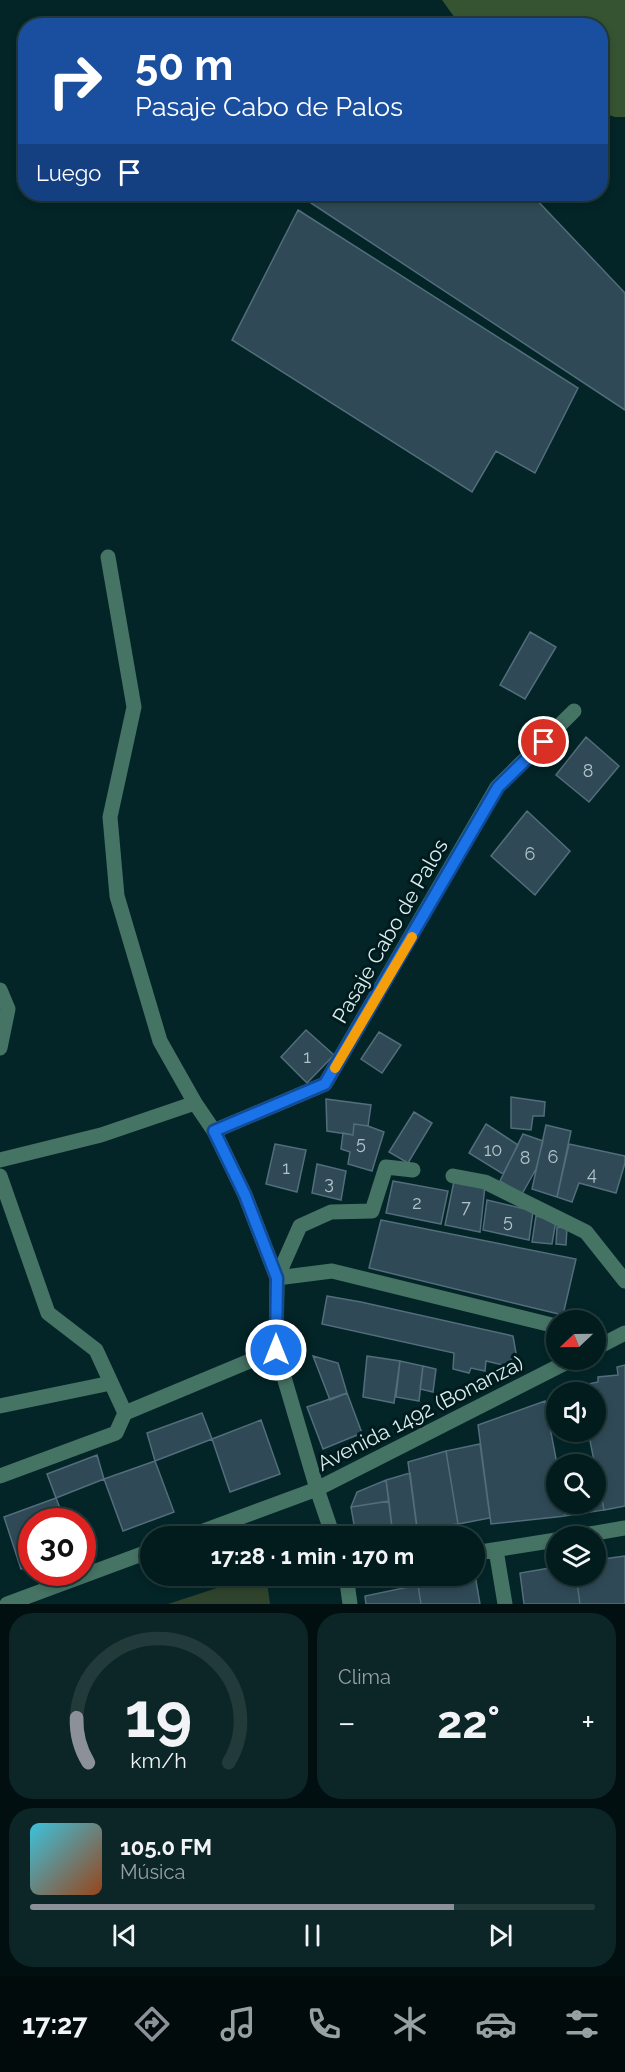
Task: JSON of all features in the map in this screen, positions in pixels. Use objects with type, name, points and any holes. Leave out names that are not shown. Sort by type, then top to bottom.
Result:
[{"type":"street","points":[[108,557],[134,706],[110,817],[117,896],[160,1041],[195,1103],[214,1131],[245,1195],[277,1278],[276,1350],[330,1526]]},
{"type":"street","name":"Pasaje Cabo de Palos","points":[[214,1131],[325,1084],[498,787],[574,711]]},
{"type":"street","points":[[0,990],[8,1009],[0,1048]]},
{"type":"street","points":[[0,1160],[101,1135],[195,1103]]},
{"type":"street","points":[[277,1278],[300,1226],[331,1212],[372,1211],[386,1167],[413,1170]]},
{"type":"street","points":[[0,1176],[48,1313],[96,1350],[125,1413]]},
{"type":"street","points":[[453,1176],[485,1182],[586,1232],[625,1281]]},
{"type":"street","points":[[277,1278],[332,1271],[546,1324]]},
{"type":"street","points":[[0,1476],[116,1433],[125,1413],[276,1350]]},
{"type":"street","name":"Avenida 1492 (Bonanza)","points":[[217,1526],[317,1489],[551,1370]]},
{"type":"street","points":[[0,1406],[111,1383]]},
{"type":"street","points":[[606,1531],[625,1528]]},
{"type":"street","points":[[485,1552],[546,1542]]},
{"type":"street","points":[[496,1550],[505,1604]]},
{"type":"street","points":[[7,1604],[140,1555]]},
{"type":"street","points":[[348,1586],[350,1604]]},
{"type":"green space","points":[[442,0],[625,0],[625,117],[608,115],[608,18],[455,18]]},
{"type":"green space","points":[[223,1586],[268,1586],[270,1604],[168,1604]]},
{"type":"building","points":[[313,201],[538,201],[625,293],[625,410],[311,203]]},
{"type":"building","points":[[298,210],[578,388],[535,473],[496,451],[472,492],[232,340]]},
{"type":"building","points":[[530,632],[556,647],[525,699],[500,685]]},
{"type":"building","points":[[586,737],[619,766],[589,802],[556,775]]},
{"type":"building","points":[[527,811],[570,851],[535,895],[491,856]]},
{"type":"building","points":[[306,1030],[334,1055],[307,1083],[281,1057]]},
{"type":"building","points":[[379,1032],[401,1045],[382,1073],[361,1059]]},
{"type":"building","points":[[511,1097],[545,1102],[544,1116],[533,1116],[531,1130],[511,1128]]},
{"type":"building","points":[[326,1099],[371,1105],[368,1126],[354,1124],[353,1135],[327,1131]]},
{"type":"building","points":[[414,1112],[432,1123],[408,1163],[389,1152]]},
{"type":"building","points":[[354,1124],[384,1132],[372,1171],[348,1164],[350,1152],[341,1149],[343,1133],[353,1135]]},
{"type":"building","points":[[486,1124],[518,1145],[503,1174],[469,1153]]},
{"type":"building","points":[[546,1125],[571,1131],[557,1197],[532,1189]]},
{"type":"building","points":[[523,1134],[543,1141],[536,1169],[522,1194],[500,1181]]},
{"type":"building","points":[[275,1144],[306,1150],[297,1192],[266,1184]]},
{"type":"building","points":[[569,1144],[625,1156],[616,1193],[579,1183],[572,1202],[557,1197]]},
{"type":"building","points":[[317,1164],[346,1171],[341,1200],[312,1193]]},
{"type":"building","points":[[393,1181],[448,1191],[441,1224],[386,1213]]},
{"type":"building","points":[[454,1181],[485,1186],[480,1232],[445,1225]]},
{"type":"building","points":[[487,1200],[533,1211],[529,1240],[483,1230]]},
{"type":"building","points":[[536,1216],[556,1221],[552,1244],[532,1242]]},
{"type":"building","points":[[381,1220],[576,1259],[564,1310],[546,1311],[369,1268]]},
{"type":"building","points":[[557,1227],[567,1228],[566,1245],[556,1244]]},
{"type":"building","points":[[327,1296],[513,1336],[516,1353],[507,1366],[486,1361],[485,1371],[471,1368],[469,1373],[453,1369],[454,1353],[322,1324]]},
{"type":"building","points":[[313,1356],[338,1363],[347,1393],[330,1400]]},
{"type":"building","points":[[367,1356],[400,1361],[394,1403],[363,1397]]},
{"type":"building","points":[[400,1361],[423,1366],[419,1401],[396,1397]]},
{"type":"building","points":[[625,1365],[625,1506],[606,1510],[606,1454],[593,1454],[590,1442],[606,1442],[606,1382],[598,1382],[598,1377],[618,1375],[617,1367]]},
{"type":"building","points":[[423,1366],[436,1369],[433,1392],[420,1389]]},
{"type":"building","points":[[347,1393],[362,1433],[323,1449],[307,1407]]},
{"type":"building","points":[[545,1401],[546,1442],[553,1442],[555,1454],[546,1454],[546,1514],[565,1514],[565,1516],[491,1524],[478,1425]]},
{"type":"building","points":[[202,1413],[212,1439],[155,1461],[147,1433]]},
{"type":"building","points":[[261,1420],[280,1474],[230,1492],[212,1439]]},
{"type":"building","points":[[480,1444],[490,1518],[458,1524],[446,1451]]},
{"type":"building","points":[[446,1451],[458,1524],[417,1526],[408,1462]]},
{"type":"building","points":[[97,1455],[104,1479],[56,1498],[47,1474]]},
{"type":"building","points":[[155,1461],[174,1512],[123,1531],[104,1479]]},
{"type":"building","points":[[410,1473],[417,1526],[392,1526],[386,1480]]},
{"type":"building","points":[[386,1480],[389,1501],[351,1507],[357,1492]]},
{"type":"building","points":[[56,1498],[60,1508],[29,1508]]},
{"type":"building","points":[[389,1501],[392,1526],[354,1526],[351,1507]]},
{"type":"building","points":[[18,1512],[18,1560],[4,1517]]},
{"type":"building","points":[[625,1556],[625,1604],[580,1604],[578,1586],[606,1586],[606,1559]]},
{"type":"building","points":[[546,1569],[546,1586],[578,1586],[580,1604],[524,1604],[520,1573]]},
{"type":"building","points":[[418,1586],[477,1586],[480,1604],[421,1604]]},
{"type":"building","points":[[418,1586],[421,1604],[366,1604],[365,1596]]},
{"type":"slow traffic","points":[[335,1068],[412,937]]},
{"type":"route","points":[[276,1350],[277,1278],[245,1195],[214,1131],[325,1084],[498,787],[544,742]]}]
